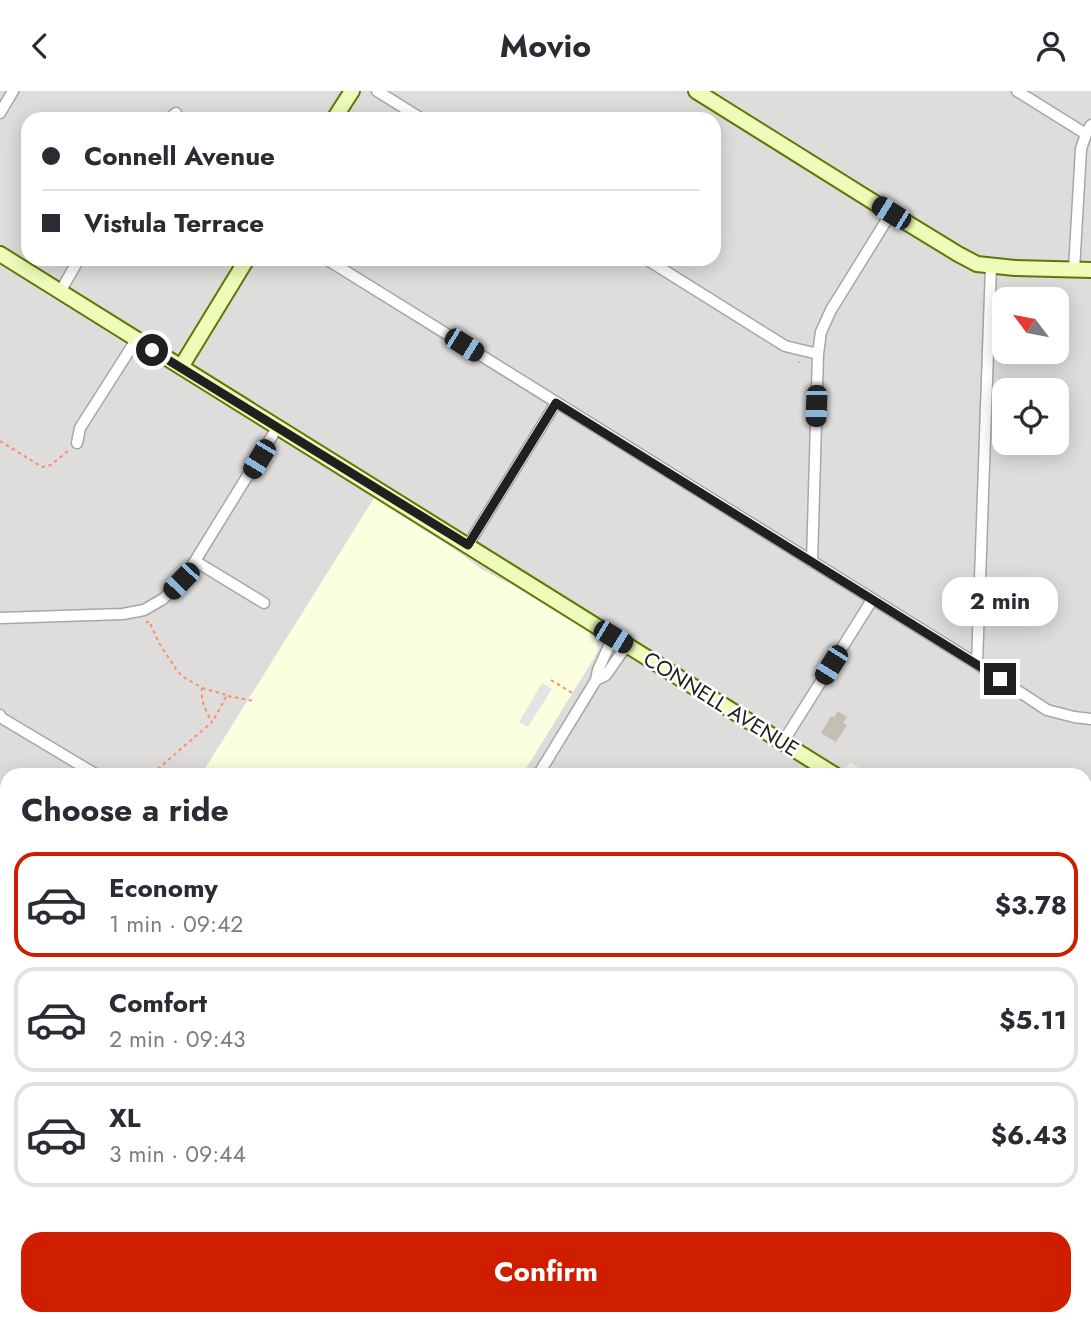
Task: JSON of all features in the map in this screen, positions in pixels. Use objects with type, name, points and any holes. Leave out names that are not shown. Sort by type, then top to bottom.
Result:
[{"type":"street","points":[[0,113],[11,91]]},
{"type":"street","points":[[338,112],[352,91]]},
{"type":"street","points":[[377,91],[411,112]]},
{"type":"street","points":[[696,91],[971,261],[991,266],[1091,270]]},
{"type":"street","points":[[1017,91],[1088,129],[1080,149],[1074,270]]},
{"type":"street","points":[[812,562],[818,354],[821,332],[825,321],[891,213]]},
{"type":"street","name":"CONNELL AVENUE","points":[[0,254],[824,768]]},
{"type":"street","points":[[60,292],[75,266]]},
{"type":"street","points":[[181,367],[243,266]]},
{"type":"street","points":[[337,266],[1047,710],[1091,719]]},
{"type":"street","points":[[657,266],[785,346],[818,354]]},
{"type":"street","points":[[977,664],[991,266]]},
{"type":"street","points":[[77,443],[80,428],[136,340]]},
{"type":"street","points":[[468,545],[556,403]]},
{"type":"street","points":[[0,618],[123,614],[144,610],[163,599],[181,581],[195,561],[277,428]]},
{"type":"street","points":[[195,561],[264,603]]},
{"type":"street","points":[[783,743],[872,600]]},
{"type":"street","points":[[541,768],[596,680],[597,670],[613,637]]},
{"type":"street","points":[[596,680],[606,675],[627,645]]},
{"type":"street","points":[[0,716],[85,768]]},
{"type":"path","points":[[0,441],[42,467],[51,465],[66,453]]},
{"type":"path","points":[[144,618],[146,623],[149,621],[159,643],[182,676],[202,688],[254,701]]},
{"type":"path","points":[[551,680],[574,694]]},
{"type":"path","points":[[202,688],[204,706],[212,722]]},
{"type":"path","points":[[159,768],[212,722],[227,695]]},
{"type":"shaded area","points":[[0,91],[1091,91],[1091,768],[859,768],[850,762],[846,768],[0,768]]},
{"type":"shaded area","points":[[374,498],[481,569],[514,586],[596,639],[596,655],[526,768],[205,768]]},
{"type":"shaded area","points":[[542,683],[552,689],[528,727],[519,722]]},
{"type":"building","points":[[838,711],[847,717],[843,723],[847,725],[836,742],[821,733],[831,716],[834,717]]},
{"type":"route","points":[[152,350],[468,545],[556,403],[1000,679]]}]
